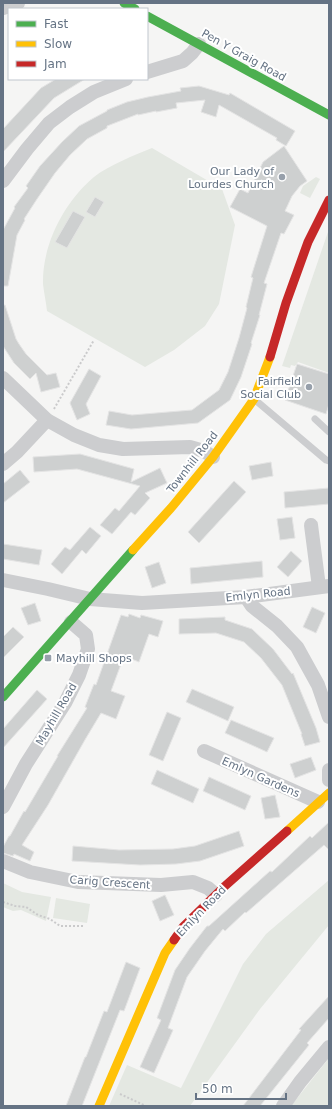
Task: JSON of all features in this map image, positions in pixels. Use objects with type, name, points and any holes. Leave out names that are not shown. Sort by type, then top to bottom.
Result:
[{"type":"street","points":[[3,8],[18,3]]},
{"type":"street","name":"Pen Y Graig Road","points":[[148,17],[329,115]]},
{"type":"street","points":[[148,72],[183,61],[199,44]]},
{"type":"street","points":[[3,181],[26,149],[48,123],[94,92],[124,80]]},
{"type":"street","name":"Townhill Road","points":[[3,697],[171,508],[213,457],[254,399],[274,348],[286,303],[308,242],[329,200]]},
{"type":"street","points":[[3,378],[47,420],[74,435],[99,445],[124,450],[190,447],[204,451],[213,457]]},
{"type":"street","points":[[3,464],[17,452],[47,420]]},
{"type":"street","points":[[311,525],[324,587]]},
{"type":"street","name":"Emlyn Road","points":[[3,580],[90,599],[142,603],[246,597],[324,587]]},
{"type":"street","points":[[246,597],[252,606],[277,626],[297,647],[318,685],[329,717]]},
{"type":"street","name":"Mayhill Road","points":[[3,807],[26,764],[65,703],[79,676],[88,649],[86,635],[71,622]]},
{"type":"street","name":"Emlyn Gardens","points":[[204,751],[318,802]]},
{"type":"street","points":[[329,770],[329,780]]},
{"type":"street","name":"Emlyn Road","points":[[99,1106],[165,953],[183,927],[216,895],[329,793]]},
{"type":"street","name":"Carig Crescent","points":[[3,862],[30,872],[78,882],[161,885],[193,882],[208,888],[216,895]]},
{"type":"street","points":[[283,1106],[300,1082],[329,1047]]},
{"type":"lane","points":[[254,399],[329,461]]},
{"type":"lane","points":[[315,419],[329,432]]},
{"type":"path","points":[[47,420],[94,340]]},
{"type":"path","points":[[3,902],[15,906],[26,906],[38,915],[50,919],[60,926],[85,926]]},
{"type":"path","points":[[106,1088],[146,1106]]},
{"type":"shaded area","points":[[152,148],[222,189],[235,225],[219,304],[205,326],[174,350],[145,367],[47,311],[43,284],[46,254],[57,225],[73,199],[83,187],[107,168]]},
{"type":"shaded area","points":[[316,177],[320,179],[310,198],[300,193],[303,186]]},
{"type":"shaded area","points":[[329,229],[329,373],[298,362],[295,366],[291,365],[290,368],[282,366]]},
{"type":"shaded area","points":[[329,880],[329,925],[260,1009],[190,1106],[109,1106],[127,1065],[181,1088],[243,964],[266,934]]},
{"type":"shaded area","points":[[3,883],[22,892],[51,897],[46,921],[21,910],[13,911],[3,907]]},
{"type":"shaded area","points":[[56,898],[90,904],[87,923],[53,918]]},
{"type":"shaded area","points":[[329,1058],[329,1106],[291,1106]]},
{"type":"building","points":[[54,80],[83,80],[54,98],[3,152],[3,129],[41,88]]},
{"type":"building","points":[[199,86],[229,95],[230,93],[295,131],[286,146],[276,140],[277,138],[219,105],[216,117],[201,112],[205,100],[176,103],[177,108],[138,114],[107,126],[107,128],[87,139],[70,155],[55,173],[24,219],[25,220],[17,235],[8,286],[3,286],[3,230],[15,208],[14,207],[28,188],[26,186],[40,166],[62,142],[79,126],[107,110],[127,102],[181,91],[180,88]]},
{"type":"building","points":[[284,146],[307,181],[300,186],[292,196],[285,211],[294,215],[284,234],[281,233],[264,283],[267,284],[260,315],[251,343],[252,344],[241,377],[230,400],[198,423],[131,429],[106,425],[109,411],[132,415],[192,410],[219,390],[228,372],[239,338],[253,278],[251,277],[267,226],[230,207],[240,189],[248,193],[263,162]]},
{"type":"building","points":[[95,197],[104,202],[95,217],[86,212]]},
{"type":"building","points":[[73,211],[85,217],[67,248],[55,242]]},
{"type":"building","points":[[3,305],[5,305],[19,344],[26,354],[47,375],[56,373],[60,387],[41,392],[36,373],[30,379],[14,363],[3,346]]},
{"type":"building","name":"Fairfield Social Club","points":[[297,364],[329,374],[329,404],[326,414],[285,400]]},
{"type":"building","points":[[89,369],[101,376],[86,404],[90,414],[77,420],[70,403]]},
{"type":"building","points":[[80,454],[134,469],[131,482],[160,468],[167,483],[145,493],[150,498],[135,515],[131,512],[112,534],[100,525],[115,508],[119,511],[140,486],[77,469],[34,472],[33,457]]},
{"type":"building","points":[[271,462],[273,476],[252,480],[249,466]]},
{"type":"building","points":[[20,470],[30,482],[3,503],[3,484]]},
{"type":"building","points":[[234,481],[246,492],[199,543],[188,532]]},
{"type":"building","points":[[329,488],[329,504],[285,508],[284,492]]},
{"type":"building","points":[[292,517],[295,538],[280,540],[277,519]]},
{"type":"building","points":[[90,527],[101,536],[86,554],[82,550],[62,574],[51,564],[65,547],[70,550]]},
{"type":"building","points":[[3,544],[42,550],[39,565],[3,559]]},
{"type":"building","points":[[291,551],[302,561],[288,577],[277,567]]},
{"type":"building","points":[[262,561],[263,577],[191,584],[190,568]]},
{"type":"building","points":[[159,562],[166,583],[152,588],[145,567]]},
{"type":"building","points":[[35,603],[41,621],[28,625],[21,608]]},
{"type":"building","points":[[312,607],[325,613],[316,633],[303,627]]},
{"type":"building","points":[[129,614],[140,618],[141,615],[163,621],[158,637],[149,634],[139,662],[124,656],[111,691],[125,696],[116,719],[101,713],[48,805],[22,845],[34,852],[30,861],[14,854],[13,856],[3,853],[3,847],[9,836],[87,708],[85,707],[94,684],[96,685],[121,615],[128,617]]},
{"type":"building","points":[[225,617],[225,620],[252,629],[273,649],[292,674],[293,673],[316,728],[320,742],[305,746],[302,734],[282,685],[261,658],[244,642],[216,633],[179,634],[179,619]]},
{"type":"building","points":[[13,627],[24,637],[3,658],[3,637]]},
{"type":"building","points":[[192,689],[234,707],[228,721],[186,702]]},
{"type":"building","points":[[37,690],[47,699],[3,748],[3,729]]},
{"type":"building","points":[[167,712],[181,718],[163,761],[149,755]]},
{"type":"building","points":[[231,720],[274,738],[267,752],[225,733]]},
{"type":"building","points":[[311,757],[316,770],[295,778],[290,764]]},
{"type":"building","points":[[157,770],[199,789],[193,803],[151,784]]},
{"type":"building","points":[[209,777],[251,796],[245,810],[203,791]]},
{"type":"building","points":[[275,795],[280,817],[265,819],[261,798]]},
{"type":"building","points":[[329,822],[329,850],[324,845],[246,913],[245,912],[225,931],[223,929],[205,951],[187,977],[168,1028],[173,1030],[154,1073],[140,1067],[161,1020],[157,1018],[175,970],[190,948],[207,926],[209,926],[270,871],[272,872],[310,836],[312,838]]},
{"type":"building","points":[[239,831],[244,846],[200,861],[176,864],[140,865],[72,861],[73,846],[119,850],[173,849],[195,846]]},
{"type":"building","points":[[165,895],[174,915],[160,921],[152,901]]},
{"type":"building","points":[[126,962],[140,968],[124,1011],[120,1010],[82,1106],[66,1106],[104,1011],[107,1012]]},
{"type":"building","points":[[329,996],[329,1018],[307,1043],[309,1045],[260,1106],[243,1106],[301,1030],[299,1029]]},
{"type":"traffic: fast","points":[[124,3],[133,8]]},
{"type":"traffic: fast","points":[[148,17],[329,115]]},
{"type":"traffic: fast","points":[[3,697],[133,550]]},
{"type":"traffic: slow","points":[[133,550],[171,508],[213,457],[254,399],[270,357]]},
{"type":"traffic: slow","points":[[287,831],[329,793]]},
{"type":"traffic: slow","points":[[99,1106],[165,953],[174,940]]},
{"type":"traffic: jam","points":[[270,357],[286,303],[308,242],[329,200]]},
{"type":"traffic: jam","points":[[174,940],[183,927],[225,886],[287,831]]},
{"type":"place","name":"Our Lady of Lourdes Church","points":[[282,177]]},
{"type":"place","name":"Fairfield Social Club","points":[[309,387]]},
{"type":"place","name":"Mayhill Shops","points":[[48,658]]}]
